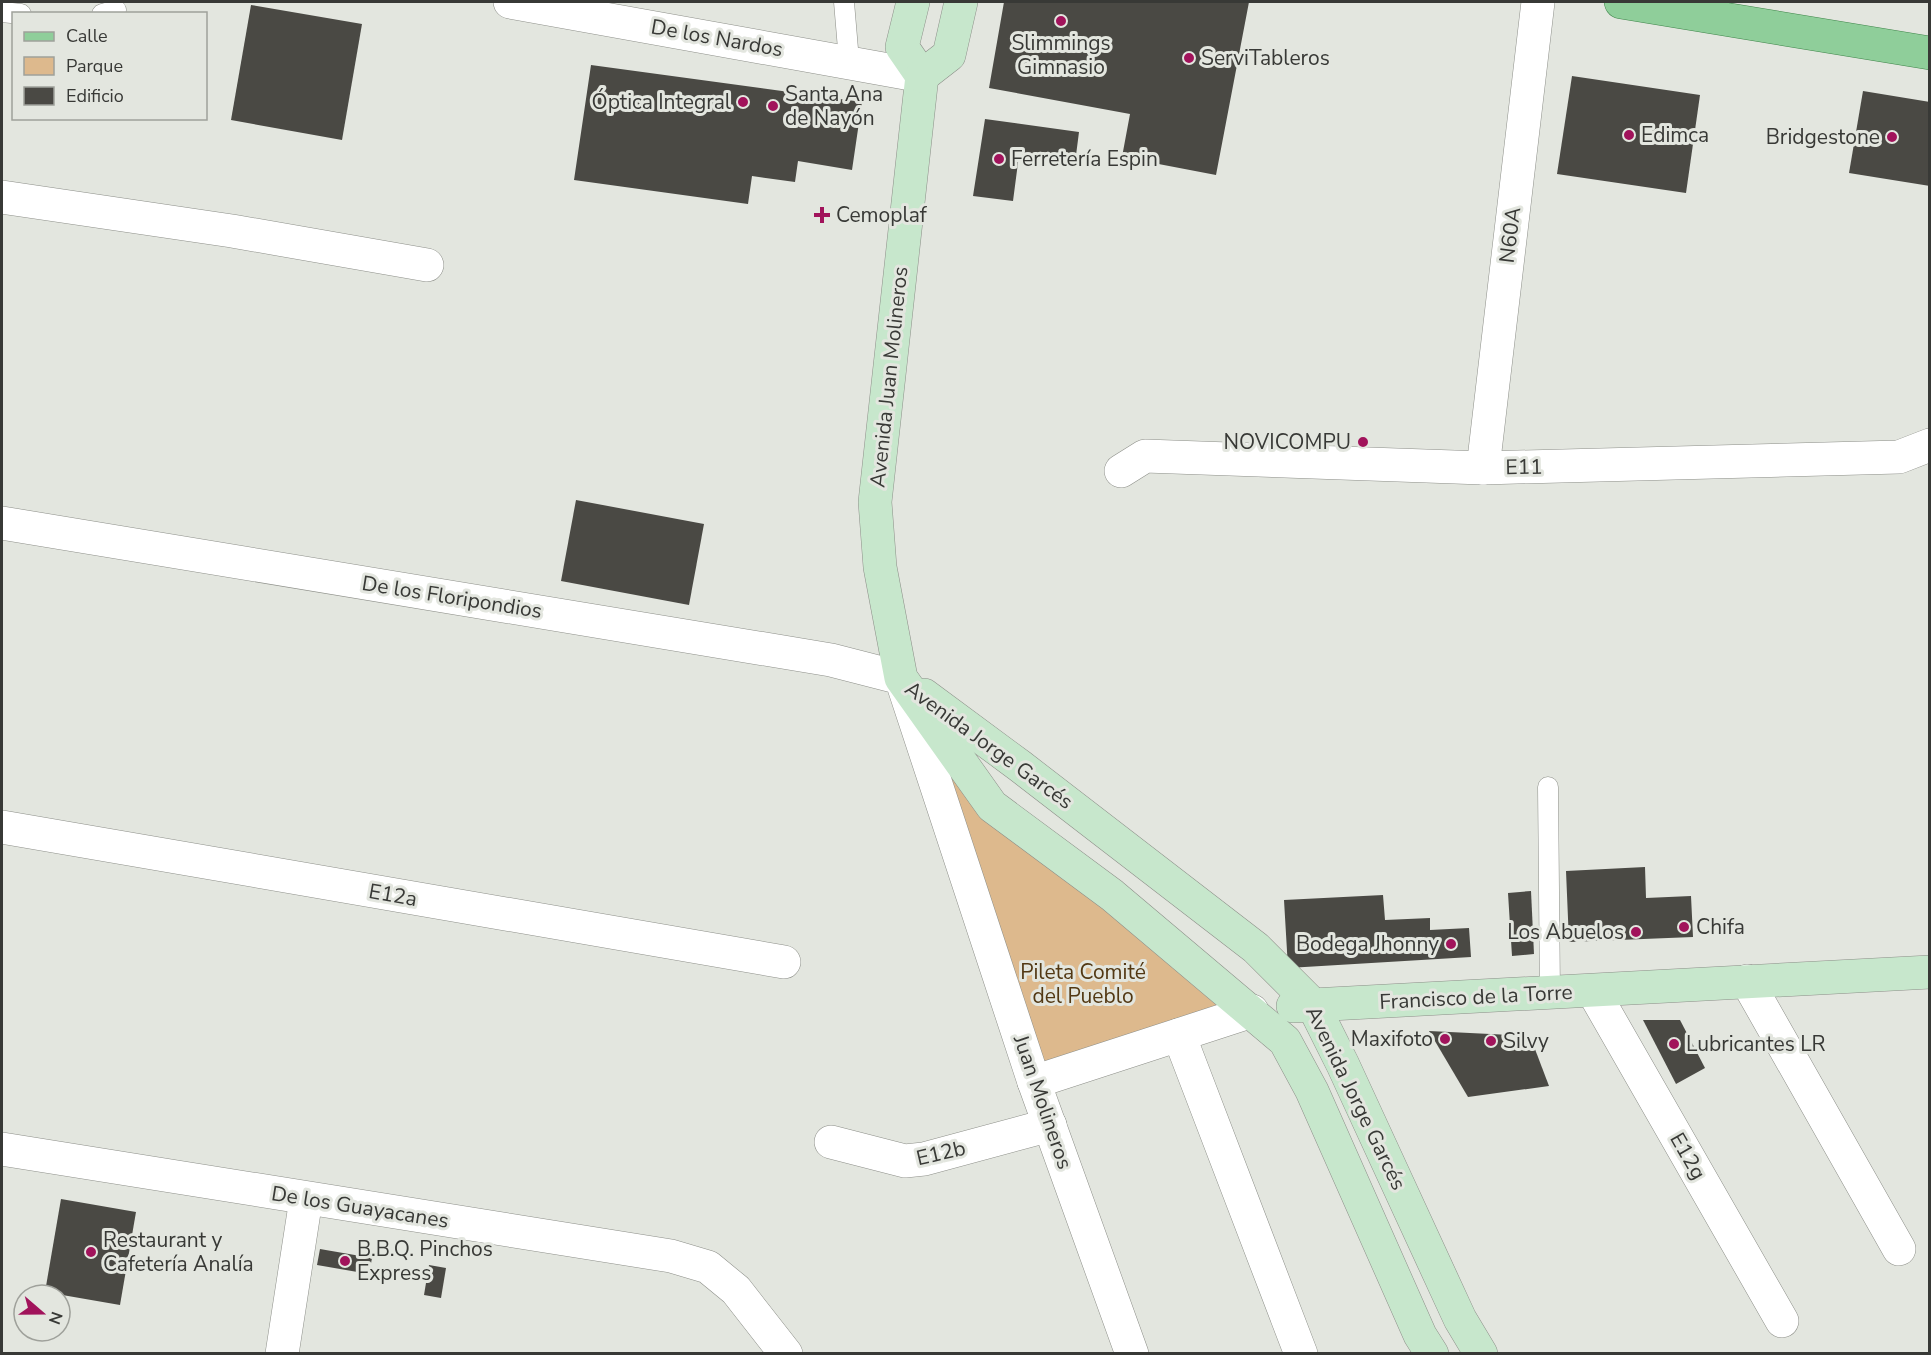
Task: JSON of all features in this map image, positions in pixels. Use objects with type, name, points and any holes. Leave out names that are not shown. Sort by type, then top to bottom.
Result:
[{"type":"main road","points":[[1621,2],[1929,52]]},
{"type":"street","name":"De los Nardos","points":[[510,2],[849,61],[922,76]]},
{"type":"street","points":[[913,2],[902,46],[922,76],[949,55],[961,2]]},
{"type":"street","name":"N60A","points":[[1483,468],[1538,2]]},
{"type":"street","name":"Avenida Juan Molineros","points":[[901,678],[880,567],[875,502],[922,76]]},
{"type":"street","points":[[2,197],[232,231],[427,265]]},
{"type":"street","name":"E11","points":[[1121,471],[1145,456],[1483,468],[1899,458],[1929,446]]},
{"type":"street","name":"De los Floripondios","points":[[2,523],[831,660],[901,678]]},
{"type":"street","name":"Avenida Jorge Garcés","points":[[901,678],[1020,766],[1256,948],[1313,1005],[1460,1319],[1481,1353]]},
{"type":"street","name":"Avenida Jorge Garcés","points":[[901,678],[992,807],[1112,895],[1285,1041],[1312,1091],[1420,1335],[1432,1353]]},
{"type":"street","name":"Juan Molineros","points":[[901,678],[1034,1082],[1132,1353]]},
{"type":"street","name":"E12a","points":[[2,827],[784,962]]},
{"type":"street","name":"Francisco de la Torre","points":[[1034,1082],[1252,1011],[1313,1005],[1929,972]]},
{"type":"street","points":[[1747,981],[1899,1249]]},
{"type":"street","name":"E12g","points":[[1593,991],[1782,1321]]},
{"type":"street","points":[[1179,1035],[1301,1353]]},
{"type":"street","name":"E12b","points":[[831,1142],[905,1161],[924,1159],[1050,1125]]},
{"type":"street","name":"De los Guayacanes","points":[[2,1149],[671,1256],[708,1267],[735,1290],[786,1353]]},
{"type":"street","points":[[282,1353],[306,1199]]},
{"type":"lane","points":[[844,2],[849,61]]},
{"type":"lane","points":[[1548,787],[1550,994]]},
{"type":"green space","name":"Pileta Comité del Pueblo","points":[[916,715],[981,813],[1252,1011],[1034,1082]]},
{"type":"building","points":[[1004,2],[1249,2],[1216,175],[1122,157],[1130,114],[989,88]]},
{"type":"building","points":[[251,5],[362,24],[342,140],[231,120]]},
{"type":"building","points":[[591,65],[862,102],[852,170],[798,161],[795,182],[752,176],[748,204],[574,180]]},
{"type":"building","name":"Edimca","points":[[1572,76],[1700,95],[1686,193],[1557,174]]},
{"type":"building","name":"Bridgestone","points":[[1863,91],[1930,102],[1930,186],[1849,173]]},
{"type":"building","name":"Ferretería Espin","points":[[985,119],[1079,132],[1075,163],[1019,155],[1013,201],[973,196]]},
{"type":"building","points":[[576,500],[704,524],[689,605],[561,581]]},
{"type":"building","points":[[1645,867],[1646,898],[1691,896],[1693,937],[1569,942],[1566,871]]},
{"type":"building","points":[[1531,891],[1534,954],[1512,956],[1508,893]]},
{"type":"building","points":[[1383,895],[1385,920],[1430,918],[1430,930],[1469,928],[1471,957],[1288,968],[1284,900]]},
{"type":"building","name":"Lubricantes LR","points":[[1643,1020],[1680,1020],[1705,1068],[1676,1084]]},
{"type":"building","points":[[1429,1031],[1530,1036],[1549,1086],[1468,1097]]},
{"type":"building","name":"Restaurant y Cafetería Analía","points":[[61,1199],[136,1212],[120,1305],[72,1297],[72,1283],[47,1283]]},
{"type":"building","name":"B.B.Q. Pinchos Express","points":[[320,1249],[372,1258],[369,1274],[317,1265]]},
{"type":"building","points":[[429,1265],[446,1268],[441,1298],[424,1295]]},
{"type":"place","name":"Slimmings Gimnasio","points":[[1061,21]]},
{"type":"place","name":"ServiTableros","points":[[1189,58]]},
{"type":"place","name":"Óptica Integral","points":[[743,102]]},
{"type":"place","name":"Santa Ana de Nayón","points":[[773,106]]},
{"type":"place","name":"Edimca","points":[[1629,135]]},
{"type":"place","name":"Bridgestone","points":[[1892,137]]},
{"type":"place","name":"Ferretería Espin","points":[[999,159]]},
{"type":"place","name":"Cemoplaf","points":[[822,215]]},
{"type":"place","name":"NOVICOMPU","points":[[1363,442]]},
{"type":"place","name":"Chifa","points":[[1684,927]]},
{"type":"place","name":"Los Abuelos","points":[[1636,932]]},
{"type":"place","name":"Bodega Jhonny","points":[[1451,944]]},
{"type":"place","name":"Maxifoto","points":[[1445,1039]]},
{"type":"place","name":"Silvy","points":[[1491,1041]]},
{"type":"place","name":"Lubricantes LR","points":[[1674,1044]]},
{"type":"place","name":"Restaurant y Cafetería Analía","points":[[91,1252]]},
{"type":"place","name":"B.B.Q. Pinchos Express","points":[[345,1261]]}]
